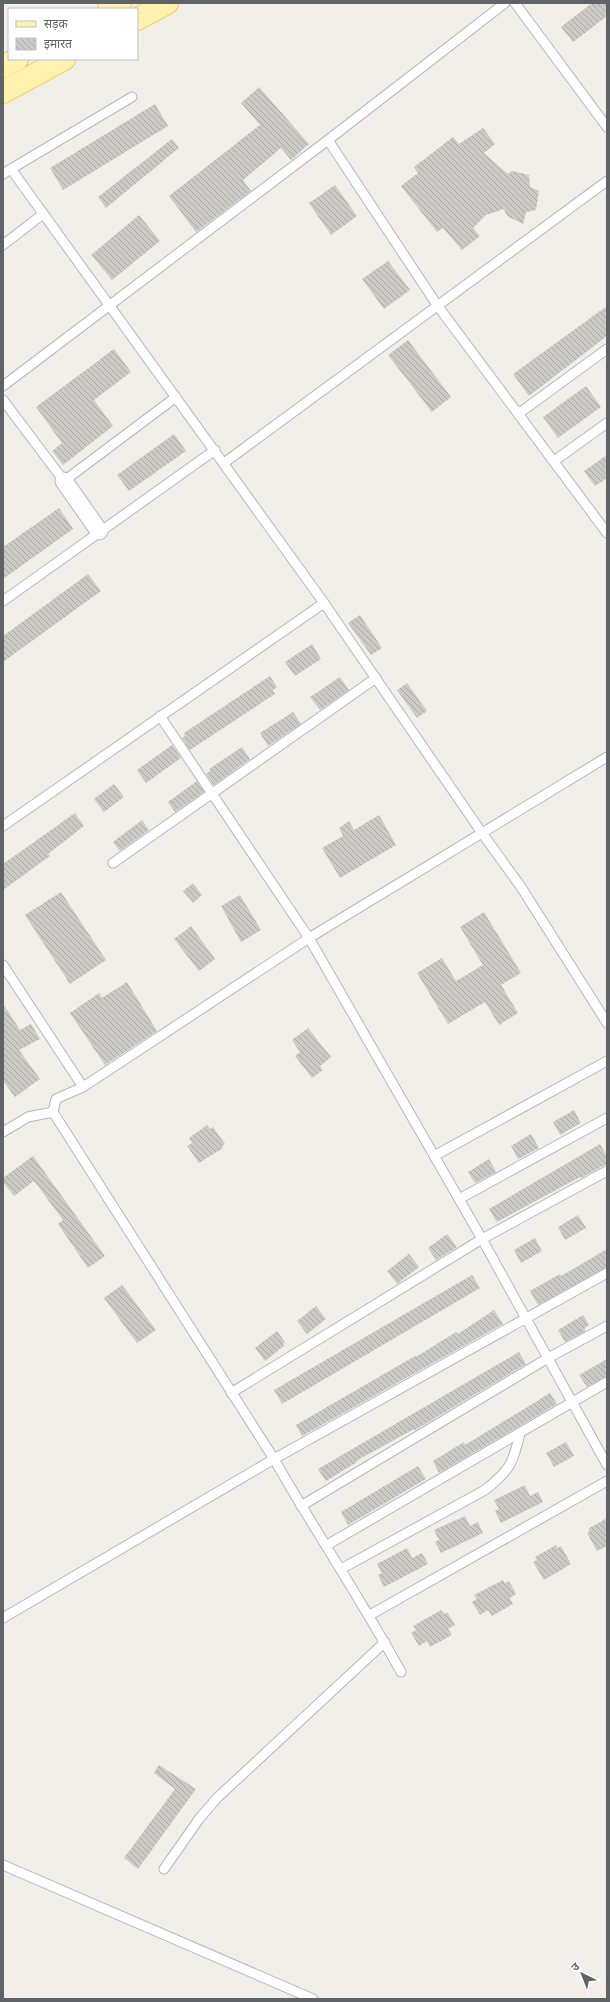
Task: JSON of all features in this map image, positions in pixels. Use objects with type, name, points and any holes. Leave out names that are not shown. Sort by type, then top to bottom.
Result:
[{"type":"main road","points":[[111,8],[120,3]]},
{"type":"main road","points":[[138,18],[167,3]]},
{"type":"main road","points":[[3,67],[15,60]]},
{"type":"main road","points":[[3,92],[62,60]]},
{"type":"street","points":[[64,481],[100,531]]},
{"type":"lane","points":[[3,386],[328,140],[505,3]]},
{"type":"lane","points":[[515,3],[607,127]]},
{"type":"lane","points":[[132,97],[7,171],[43,214],[111,305],[324,603],[482,833],[521,887],[607,1022]]},
{"type":"lane","points":[[328,140],[437,305],[607,533]]},
{"type":"lane","points":[[224,463],[607,181]]},
{"type":"lane","points":[[3,245],[43,214]]},
{"type":"lane","points":[[518,414],[607,349]]},
{"type":"lane","points":[[3,400],[64,481],[176,397]]},
{"type":"lane","points":[[554,462],[607,423]]},
{"type":"lane","points":[[3,600],[215,450]]},
{"type":"lane","points":[[3,826],[324,603]]},
{"type":"lane","points":[[113,863],[376,678]]},
{"type":"lane","points":[[160,716],[309,938],[527,1318],[607,1465]]},
{"type":"lane","points":[[402,1672],[370,1615],[301,1506],[274,1459],[53,1112],[56,1099],[83,1087],[309,938],[607,758]]},
{"type":"lane","points":[[3,965],[83,1087]]},
{"type":"lane","points":[[434,1156],[607,1061]]},
{"type":"lane","points":[[3,1132],[28,1117],[53,1112]]},
{"type":"lane","points":[[459,1199],[607,1118]]},
{"type":"lane","points":[[231,1393],[482,1239],[607,1171]]},
{"type":"lane","points":[[3,1618],[274,1459],[607,1273]]},
{"type":"lane","points":[[301,1506],[548,1358],[607,1326]]},
{"type":"lane","points":[[327,1545],[607,1382]]},
{"type":"lane","points":[[342,1569],[485,1490],[504,1475],[514,1457],[520,1433]]},
{"type":"lane","points":[[370,1615],[607,1481]]},
{"type":"lane","points":[[164,1869],[199,1819],[217,1798],[385,1642]]},
{"type":"lane","points":[[3,1865],[313,1999]]},
{"type":"building","points":[[592,3],[607,3],[607,16],[573,42],[561,27]]},
{"type":"building","points":[[259,87],[309,144],[291,160],[281,148],[243,180],[251,191],[196,232],[169,196],[260,125],[241,103]]},
{"type":"building","points":[[155,104],[168,126],[63,190],[50,168]]},
{"type":"building","points":[[483,128],[495,144],[484,153],[508,174],[512,171],[529,175],[530,187],[539,191],[536,210],[526,212],[523,224],[507,216],[504,209],[486,215],[473,228],[480,236],[462,250],[443,228],[437,232],[401,186],[418,173],[414,167],[453,137],[459,144]]},
{"type":"building","points":[[172,139],[179,148],[106,208],[98,197]]},
{"type":"building","points":[[335,185],[357,216],[331,235],[309,203]]},
{"type":"building","points":[[139,215],[160,241],[112,280],[91,255]]},
{"type":"building","points":[[388,261],[410,290],[384,309],[362,279]]},
{"type":"building","points":[[607,306],[607,336],[529,396],[513,374]]},
{"type":"building","points":[[408,340],[451,397],[432,412],[388,355]]},
{"type":"building","points":[[114,349],[131,372],[94,400],[113,426],[63,465],[52,451],[62,443],[36,407]]},
{"type":"building","points":[[586,386],[601,407],[558,438],[543,417]]},
{"type":"building","points":[[174,434],[186,451],[129,491],[117,475]]},
{"type":"building","points":[[607,455],[607,478],[595,486],[584,471]]},
{"type":"building","points":[[59,508],[73,529],[3,579],[3,547]]},
{"type":"building","points":[[88,574],[101,591],[3,662],[3,636]]},
{"type":"building","points":[[360,615],[382,648],[371,655],[348,623]]},
{"type":"building","points":[[312,644],[321,659],[295,676],[285,662]]},
{"type":"building","points":[[270,676],[277,687],[273,690],[275,694],[190,750],[182,738],[185,736],[184,733]]},
{"type":"building","points":[[340,677],[349,690],[320,710],[310,697]]},
{"type":"building","points":[[407,683],[427,711],[417,718],[397,690]]},
{"type":"building","points":[[293,712],[301,724],[268,746],[260,733]]},
{"type":"building","points":[[172,745],[181,758],[146,783],[137,770]]},
{"type":"building","points":[[242,747],[250,759],[214,785],[206,774],[210,771],[209,769]]},
{"type":"building","points":[[197,781],[204,792],[175,812],[168,802]]},
{"type":"building","points":[[114,784],[124,797],[104,812],[94,799]]},
{"type":"building","points":[[75,813],[84,826],[48,854],[50,856],[3,890],[3,864]]},
{"type":"building","points":[[379,815],[396,845],[340,878],[322,848],[343,836],[339,828],[349,821],[354,830]]},
{"type":"building","points":[[142,820],[149,830],[120,851],[113,842]]},
{"type":"building","points":[[193,883],[202,895],[193,903],[183,891]]},
{"type":"building","points":[[61,892],[106,960],[70,984],[25,915]]},
{"type":"building","points":[[240,895],[261,930],[241,942],[221,906]]},
{"type":"building","points":[[484,912],[521,973],[501,985],[518,1013],[499,1025],[485,1002],[448,1024],[417,973],[442,958],[456,981],[483,965],[460,927]]},
{"type":"building","points":[[191,926],[215,959],[199,971],[174,939]]},
{"type":"building","points":[[127,982],[157,1031],[105,1065],[70,1013],[99,993],[102,998]]},
{"type":"building","points":[[3,1004],[20,1030],[31,1024],[40,1039],[19,1050],[40,1079],[15,1097],[3,1081]]},
{"type":"building","points":[[308,1028],[331,1057],[320,1066],[323,1070],[312,1078],[295,1056],[300,1052],[292,1040]]},
{"type":"building","points":[[574,1110],[581,1123],[560,1135],[553,1122]]},
{"type":"building","points":[[207,1125],[210,1129],[213,1127],[225,1144],[222,1146],[223,1148],[199,1163],[187,1146],[192,1143],[189,1138]]},
{"type":"building","points":[[531,1134],[539,1148],[518,1159],[511,1146]]},
{"type":"building","points":[[600,1144],[607,1156],[607,1164],[497,1222],[489,1209]]},
{"type":"building","points":[[33,1156],[105,1256],[88,1268],[58,1224],[63,1220],[34,1181],[14,1196],[3,1182],[3,1178]]},
{"type":"building","points":[[489,1159],[496,1172],[475,1183],[468,1172]]},
{"type":"building","points":[[578,1215],[586,1228],[565,1240],[558,1227]]},
{"type":"building","points":[[447,1234],[457,1247],[436,1260],[428,1248]]},
{"type":"building","points":[[535,1238],[542,1251],[521,1263],[514,1250]]},
{"type":"building","points":[[607,1249],[607,1267],[538,1305],[530,1291],[560,1274],[561,1276]]},
{"type":"building","points":[[409,1254],[419,1267],[397,1284],[387,1271]]},
{"type":"building","points":[[472,1275],[480,1288],[282,1404],[274,1390]]},
{"type":"building","points":[[122,1285],[156,1330],[137,1343],[104,1298]]},
{"type":"building","points":[[316,1306],[326,1319],[307,1334],[297,1321]]},
{"type":"building","points":[[494,1310],[503,1324],[302,1436],[296,1425],[415,1356],[416,1357],[456,1332],[458,1334]]},
{"type":"building","points":[[583,1315],[589,1325],[584,1329],[586,1331],[565,1342],[558,1330]]},
{"type":"building","points":[[277,1331],[285,1342],[283,1344],[284,1346],[265,1361],[255,1348]]},
{"type":"building","points":[[519,1352],[526,1364],[415,1430],[414,1429],[356,1461],[357,1462],[326,1481],[318,1469]]},
{"type":"building","points":[[607,1359],[607,1376],[587,1387],[579,1375]]},
{"type":"building","points":[[550,1393],[557,1404],[439,1473],[433,1461],[464,1442],[465,1445]]},
{"type":"building","points":[[566,1442],[574,1456],[554,1467],[546,1453]]},
{"type":"building","points":[[418,1466],[426,1479],[348,1525],[341,1512]]},
{"type":"building","points":[[525,1485],[530,1496],[538,1492],[543,1502],[501,1523],[495,1511],[499,1509],[494,1500]]},
{"type":"building","points":[[465,1516],[470,1526],[478,1522],[483,1533],[441,1553],[435,1542],[439,1540],[434,1530]]},
{"type":"building","points":[[607,1518],[607,1546],[597,1551],[587,1533],[590,1531],[588,1529]]},
{"type":"building","points":[[556,1545],[557,1548],[561,1546],[571,1564],[544,1580],[533,1562],[537,1560],[535,1557]]},
{"type":"building","points":[[407,1548],[412,1558],[422,1553],[428,1564],[384,1587],[378,1575],[382,1573],[377,1564]]},
{"type":"building","points":[[503,1580],[505,1583],[509,1581],[516,1594],[510,1598],[513,1604],[492,1616],[488,1610],[480,1615],[472,1602],[477,1599],[474,1595]]},
{"type":"building","points":[[441,1610],[444,1614],[447,1612],[455,1625],[448,1629],[452,1635],[430,1647],[427,1641],[419,1646],[411,1633],[416,1630],[413,1626]]},
{"type":"building","points":[[159,1765],[196,1789],[138,1869],[124,1858],[175,1789],[154,1773]]}]
